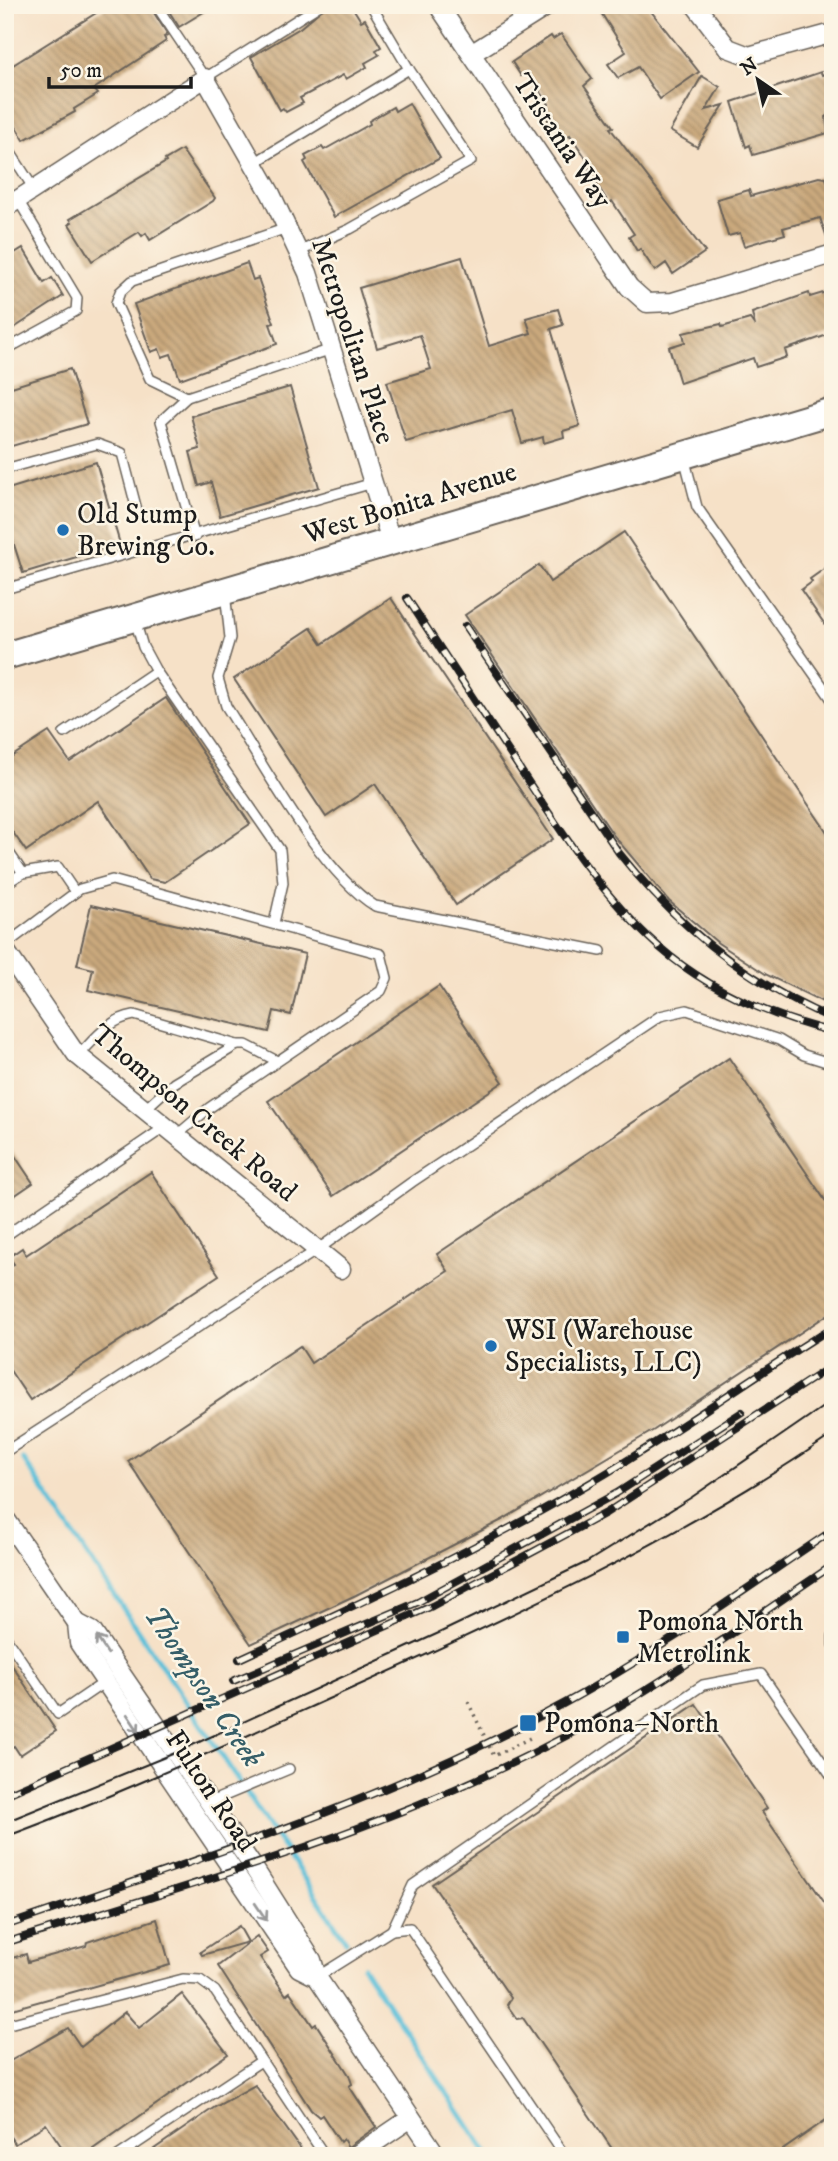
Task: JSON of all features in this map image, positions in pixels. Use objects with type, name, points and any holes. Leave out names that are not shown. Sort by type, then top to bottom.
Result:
[{"type":"main road","name":"West Bonita Avenue","points":[[5,656],[833,411]]},
{"type":"street","name":"Tristania Way","points":[[438,5],[629,287],[647,303],[672,302],[833,254]]},
{"type":"street","points":[[471,54],[549,5]]},
{"type":"street","points":[[695,5],[727,48],[748,56],[833,33]]},
{"type":"street","name":"Metropolitan Place","points":[[205,78],[254,163],[298,252],[391,541]]},
{"type":"street","points":[[12,204],[205,78]]},
{"type":"street","name":"Thompson Creek Road","points":[[5,947],[78,1056],[341,1269]]},
{"type":"street","name":"Fulton Road","points":[[5,1518],[77,1623],[92,1631],[216,1800],[312,1960],[317,1977],[437,2156]]},
{"type":"street","name":"Fulton Road","points":[[77,1623],[79,1643],[105,1682],[299,1968],[317,1977]]},
{"type":"street","points":[[355,2156],[411,2118]]},
{"type":"lane","points":[[156,5],[205,78],[320,5]]},
{"type":"lane","points":[[298,252],[350,229],[471,161],[409,69],[371,5]]},
{"type":"lane","points":[[254,163],[409,69]]},
{"type":"lane","points":[[5,144],[34,189]]},
{"type":"lane","points":[[5,349],[76,311],[77,298],[12,204]]},
{"type":"lane","points":[[187,397],[150,379],[116,303],[120,292],[132,281],[287,228]]},
{"type":"lane","points":[[195,537],[161,421],[187,397],[331,349]]},
{"type":"lane","points":[[5,469],[97,444],[122,453],[138,514]]},
{"type":"lane","points":[[683,455],[697,507],[833,701]]},
{"type":"lane","points":[[5,589],[195,537],[373,483]]},
{"type":"lane","points":[[225,591],[230,638],[218,678],[226,706],[325,858],[359,896],[375,906],[601,951]]},
{"type":"lane","points":[[134,618],[143,648],[156,671],[279,850],[283,883],[274,923]]},
{"type":"lane","points":[[64,733],[156,671]]},
{"type":"lane","points":[[5,846],[23,873]]},
{"type":"lane","points":[[5,884],[23,873],[58,867],[75,892]]},
{"type":"lane","points":[[5,947],[75,892],[92,883],[112,880],[381,954],[387,978],[381,991],[209,1108],[5,1237]]},
{"type":"lane","points":[[5,1452],[317,1250],[412,1182],[660,1016],[687,1010],[779,1040],[804,1055],[833,1064]]},
{"type":"lane","points":[[78,1056],[108,1026],[121,1017],[134,1014],[237,1045],[246,1045],[277,1061]]},
{"type":"lane","points":[[144,1110],[174,1083],[237,1045]]},
{"type":"lane","points":[[5,1636],[58,1714],[105,1682]]},
{"type":"lane","points":[[833,1636],[833,1645]]},
{"type":"lane","points":[[392,1930],[413,1885],[704,1685],[761,1674],[833,1778]]},
{"type":"lane","points":[[216,1800],[289,1769]]},
{"type":"lane","points":[[317,1977],[392,1930],[411,1928],[565,2156]]},
{"type":"lane","points":[[5,2025],[183,1979],[200,1980],[215,1992],[325,2156]]},
{"type":"lane","points":[[118,2156],[261,2061]]},
{"type":"path","points":[[468,1702],[494,1756],[534,1736]]},
{"type":"building","points":[[109,5],[149,5],[168,35],[164,37],[166,41],[94,89],[98,94],[74,109],[75,112],[24,140],[5,109],[5,70]]},
{"type":"building","points":[[165,5],[215,5],[179,27]]},
{"type":"building","points":[[327,5],[351,5],[361,21],[365,19],[381,47],[376,50],[379,55],[365,63],[367,67],[346,79],[343,75],[300,98],[303,103],[286,112],[283,108],[280,110],[251,57],[300,28]]},
{"type":"building","points":[[596,5],[646,5],[699,72],[660,99],[638,67],[618,78],[608,64],[626,52]]},
{"type":"building","points":[[561,34],[592,79],[584,86],[613,127],[610,128],[705,252],[673,274],[666,263],[655,271],[640,249],[637,251],[629,237],[634,234],[612,201],[609,204],[588,170],[592,167],[570,135],[564,139],[553,121],[550,123],[542,109],[549,104],[527,72],[521,76],[512,62],[551,36],[553,39]]},
{"type":"building","points":[[821,72],[822,75],[833,72],[833,112],[826,117],[828,133],[753,155],[750,145],[746,147],[732,102]]},
{"type":"building","points":[[702,76],[720,87],[706,110],[724,105],[697,147],[670,131]]},
{"type":"building","points":[[409,103],[440,158],[334,217],[304,162],[307,160],[305,156],[322,147],[324,150],[370,124],[369,121],[393,107],[395,111]]},
{"type":"building","points":[[182,150],[215,198],[213,201],[150,240],[146,233],[142,236],[139,232],[92,261],[69,224],[72,222],[70,219]]},
{"type":"building","points":[[819,177],[826,178],[833,200],[833,243],[829,243],[820,218],[783,228],[785,234],[744,246],[740,233],[728,236],[717,199],[749,190],[751,196]]},
{"type":"building","points":[[23,248],[44,283],[52,278],[63,296],[5,334],[5,259]]},
{"type":"building","points":[[462,257],[489,346],[531,333],[526,318],[558,309],[563,325],[551,329],[580,426],[563,431],[564,437],[544,443],[543,437],[522,443],[512,410],[406,442],[387,382],[431,369],[420,335],[377,348],[359,288]]},
{"type":"building","points":[[247,263],[253,280],[258,278],[274,323],[270,324],[277,344],[180,379],[171,354],[162,357],[159,349],[151,352],[134,304]]},
{"type":"building","points":[[833,290],[833,333],[785,350],[787,357],[756,367],[753,358],[680,383],[669,347],[685,342],[683,333],[721,324],[722,327],[750,319],[755,326],[752,313],[809,293],[810,297]]},
{"type":"building","points":[[70,369],[87,424],[5,448],[5,389]]},
{"type":"building","points":[[290,387],[319,487],[220,516],[211,482],[199,486],[190,452],[200,449],[191,416]]},
{"type":"building","name":"Old Stump Brewing Co.","points":[[96,462],[120,544],[23,573],[5,516],[5,490]]},
{"type":"building","points":[[624,532],[833,841],[833,1007],[767,975],[718,943],[669,901],[614,836],[465,615],[539,565],[550,582]]},
{"type":"building","points":[[827,567],[833,575],[833,636],[801,590],[812,582],[810,579]]},
{"type":"building","points":[[391,598],[553,839],[456,905],[375,784],[326,817],[234,679],[311,628],[322,644]]},
{"type":"building","points":[[166,698],[250,824],[165,882],[150,879],[98,801],[26,851],[5,821],[5,761],[49,732],[70,762]]},
{"type":"building","points":[[91,905],[305,954],[291,1015],[274,1011],[269,1032],[88,990],[93,969],[77,965]]},
{"type":"building","points":[[439,986],[503,1082],[333,1196],[268,1101]]},
{"type":"building","points":[[729,1058],[833,1212],[833,1311],[654,1430],[502,1520],[356,1595],[251,1644],[128,1461],[300,1346],[311,1363],[448,1271],[437,1254]]},
{"type":"building","points":[[5,1141],[33,1183],[5,1202]]},
{"type":"building","points":[[151,1172],[219,1275],[30,1400],[5,1363],[5,1270],[14,1264],[9,1257],[22,1248],[26,1255]]},
{"type":"building","points":[[5,1655],[56,1731],[20,1755],[14,1746],[5,1752]]},
{"type":"building","points":[[696,1704],[767,1808],[762,1812],[833,1915],[833,2115],[774,2156],[617,2156],[523,2018],[517,2019],[507,2005],[511,1998],[432,1884]]},
{"type":"building","points":[[157,1919],[170,1965],[5,2011],[5,1960],[26,1954],[28,1962],[86,1946],[87,1942]]},
{"type":"building","points":[[239,1926],[248,1942],[202,1955],[200,1952]]},
{"type":"building","points":[[257,1936],[268,1952],[260,1957],[286,1995],[290,1992],[313,2026],[316,2024],[349,2075],[352,2084],[349,2086],[376,2127],[348,2147],[343,2139],[340,2142],[322,2115],[319,2117],[311,2110],[218,1966]]},
{"type":"building","points":[[182,1994],[228,2054],[83,2156],[68,2156],[46,2124],[15,2144],[5,2129],[5,2064],[68,2028],[81,2047],[125,2012],[139,2028]]},
{"type":"building","points":[[255,2085],[306,2156],[144,2156],[215,2107]]},
{"type":"waterway","name":"Thompson Creek","points":[[23,1459],[346,1941]]},
{"type":"waterway","name":"Thompson Creek","points":[[363,1967],[489,2156]]},
{"type":"tram line","points":[[5,1822],[175,1753],[441,1632],[587,1562],[692,1497],[833,1400]]},
{"type":"tram line","points":[[5,1837],[177,1767],[534,1604],[717,1507],[833,1434]]},
{"type":"railway","points":[[407,598],[566,837],[618,906],[658,946],[697,976],[740,1000],[809,1026],[833,1032]]},
{"type":"railway","points":[[465,626],[619,853],[641,880],[715,950],[771,988],[833,1019]]},
{"type":"railway","points":[[239,1659],[424,1572],[560,1500],[634,1456],[833,1327]]},
{"type":"railway","points":[[5,1795],[432,1606],[606,1513],[833,1365]]},
{"type":"railway","points":[[233,1681],[418,1602],[617,1493],[742,1412]]},
{"type":"railway","points":[[5,1926],[283,1829],[420,1774],[486,1743],[552,1710],[624,1669],[833,1530]]},
{"type":"railway","points":[[5,1943],[219,1876],[361,1827],[499,1769],[566,1736],[635,1697],[833,1565]]},
{"type":"place","name":"Old Stump Brewing Co.","points":[[63,530]]},
{"type":"place","name":"WSI (Warehouse Specialists, LLC)","points":[[491,1346]]},
{"type":"place","name":"Pomona North Metrolink","points":[[623,1637]]},
{"type":"place","name":"Pomona–North","points":[[528,1723]]}]
